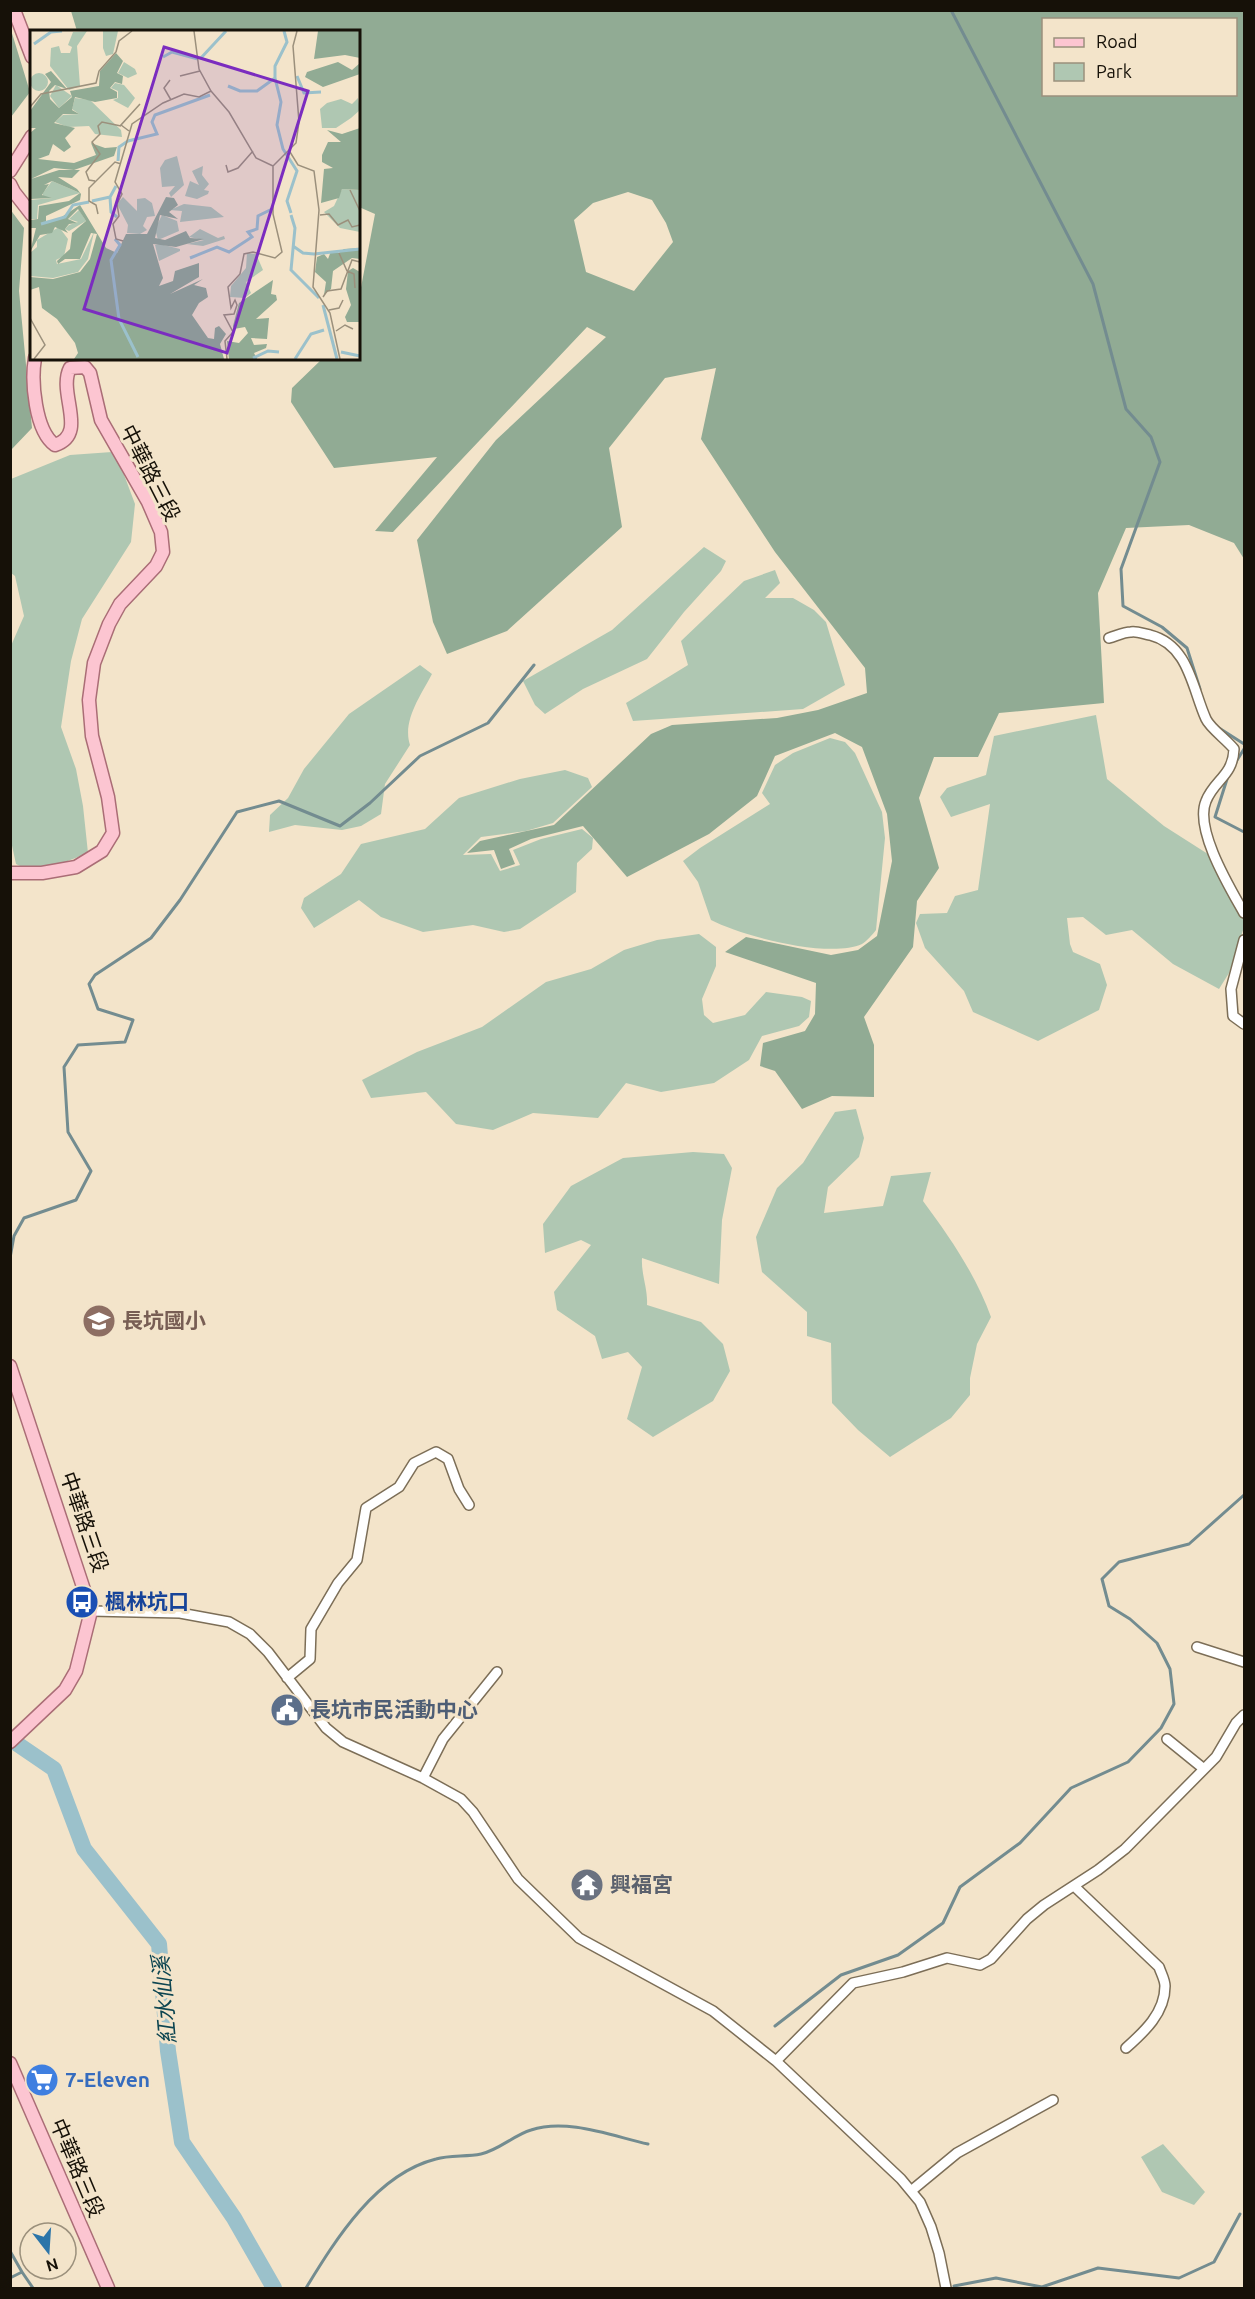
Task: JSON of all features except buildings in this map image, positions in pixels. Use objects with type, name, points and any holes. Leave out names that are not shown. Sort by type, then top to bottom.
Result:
[{"type":"main road","points":[[14,10],[30,52]]},
{"type":"main road","points":[[10,171],[30,139]]},
{"type":"main road","points":[[10,183],[30,212]]},
{"type":"main road","name":"中華路三段","points":[[10,873],[42,873],[76,867],[102,851],[113,833],[108,797],[92,736],[89,700],[94,663],[109,624],[120,604],[156,566],[163,552],[161,532],[148,502],[101,420],[90,373],[85,367],[76,367],[70,368],[66,376],[72,428],[65,442],[55,445],[49,441],[37,409],[34,388],[35,360]]},
{"type":"main road","name":"中華路三段","points":[[10,1366],[91,1611]]},
{"type":"main road","points":[[10,1742],[65,1690],[76,1671],[91,1611]]},
{"type":"main road","name":"中華路三段","points":[[10,2063],[108,2289]]},
{"type":"street","points":[[1109,638],[1132,632],[1152,636],[1168,643],[1179,654],[1186,666],[1207,722],[1226,738],[1234,749],[1234,762],[1205,801],[1204,829],[1225,879],[1245,913]]},
{"type":"street","points":[[1245,940],[1231,989],[1233,1016],[1245,1024]]},
{"type":"street","points":[[287,1678],[310,1659],[310,1629],[338,1583],[357,1560],[366,1508],[399,1487],[414,1463],[436,1452],[448,1459],[459,1489],[469,1505]]},
{"type":"street","points":[[91,1611],[180,1613],[229,1622],[250,1634],[268,1652],[326,1728],[342,1742],[423,1778],[461,1799],[473,1812],[518,1879],[579,1938],[713,2011],[776,2061],[901,2179],[920,2202],[931,2227],[946,2289]]},
{"type":"street","points":[[1197,1647],[1245,1662]]},
{"type":"street","points":[[423,1778],[443,1739],[497,1672]]},
{"type":"street","points":[[776,2061],[853,1983],[903,1972],[947,1958],[980,1965],[991,1959],[1027,1919],[1125,1849],[1204,1769],[1220,1751],[1236,1723],[1245,1715]]},
{"type":"street","points":[[1167,1738],[1204,1769]]},
{"type":"street","points":[[1074,1886],[1160,1967],[1165,1985],[1160,2007],[1149,2028],[1126,2048]]},
{"type":"street","points":[[911,2191],[957,2153],[1053,2100]]},
{"type":"green space","points":[[71,11],[1244,11],[1244,559],[1234,543],[1189,525],[1126,528],[1098,593],[1104,703],[999,713],[978,757],[934,757],[919,798],[939,868],[917,901],[913,947],[864,1017],[874,1045],[874,1097],[832,1096],[802,1109],[775,1071],[760,1066],[763,1043],[805,1031],[815,1014],[816,983],[725,952],[746,937],[831,955],[858,950],[877,936],[892,861],[887,814],[862,747],[835,733],[775,756],[757,796],[709,834],[627,877],[583,826],[531,839],[509,849],[515,864],[501,869],[494,850],[467,853],[480,841],[554,825],[651,734],[672,725],[777,718],[818,710],[867,693],[865,668],[775,552],[701,439],[716,368],[665,378],[609,448],[622,527],[507,631],[447,654],[433,622],[417,540],[496,440],[606,337],[587,327],[393,532],[375,531],[437,457],[334,468],[291,402],[292,388],[321,360],[360,360],[360,293],[375,214],[360,207],[360,30],[77,30]],"holes":[[[628,192],[652,200],[666,223],[673,242],[634,291],[586,272],[574,220],[593,203]]]},
{"type":"green space","points":[[11,30],[30,92],[10,117]]},
{"type":"green space","points":[[10,209],[24,228],[19,291],[32,428],[11,450]]},
{"type":"green space","points":[[112,452],[123,472],[135,504],[131,542],[82,619],[71,661],[61,727],[76,769],[88,853],[52,866],[25,868],[16,864],[11,841],[10,648],[24,616],[15,576],[11,573],[11,479],[70,455]]},
{"type":"green space","points":[[704,547],[726,561],[721,571],[684,612],[647,659],[583,689],[545,714],[535,705],[523,681],[612,630]]},
{"type":"green space","points":[[775,570],[780,583],[765,598],[793,598],[814,610],[826,622],[845,685],[803,709],[633,721],[626,703],[688,665],[681,641],[744,581]]},
{"type":"green space","points":[[420,665],[432,674],[418,699],[411,718],[408,736],[410,745],[385,784],[381,814],[361,826],[342,830],[295,825],[269,832],[270,815],[288,798],[304,769],[349,714]]},
{"type":"green space","points":[[1096,715],[1107,779],[1164,826],[1211,856],[1223,885],[1244,919],[1244,927],[1229,973],[1219,989],[1173,964],[1132,930],[1106,935],[1083,917],[1067,918],[1073,952],[1100,964],[1107,985],[1099,1010],[1038,1041],[973,1012],[964,991],[925,948],[916,923],[920,914],[947,913],[955,896],[978,890],[990,804],[951,817],[940,797],[947,788],[986,775],[994,736]]},
{"type":"green space","points":[[830,738],[845,742],[855,753],[882,812],[885,838],[876,930],[862,944],[829,949],[764,939],[711,920],[698,882],[683,861],[770,804],[762,793],[775,765],[793,753]]},
{"type":"green space","points":[[565,770],[588,778],[592,787],[553,823],[526,831],[481,837],[463,855],[491,854],[500,871],[520,865],[513,850],[541,839],[582,829],[593,838],[592,849],[577,863],[576,892],[520,929],[504,932],[473,925],[423,932],[381,917],[359,900],[314,928],[301,908],[304,898],[341,874],[361,844],[425,829],[459,798],[520,779]]},
{"type":"green space","points":[[699,934],[716,947],[716,966],[702,999],[704,1015],[713,1023],[745,1015],[766,992],[802,997],[811,1001],[809,1017],[799,1026],[762,1036],[749,1060],[714,1083],[661,1092],[626,1083],[598,1118],[533,1113],[493,1130],[456,1124],[426,1092],[371,1098],[362,1080],[417,1052],[482,1027],[546,982],[591,969],[624,950],[657,940]]},
{"type":"green space","points":[[856,1109],[864,1138],[859,1157],[828,1187],[824,1213],[883,1206],[891,1176],[931,1172],[923,1201],[970,1271],[991,1317],[977,1344],[970,1378],[970,1395],[951,1418],[890,1457],[858,1430],[832,1403],[831,1343],[807,1336],[807,1312],[762,1272],[756,1237],[777,1188],[803,1163],[835,1112]]},
{"type":"green space","points":[[693,1152],[724,1154],[732,1168],[722,1220],[719,1284],[642,1258],[647,1305],[701,1322],[723,1344],[730,1371],[713,1401],[653,1437],[627,1419],[642,1367],[628,1352],[602,1359],[595,1336],[557,1310],[554,1292],[591,1245],[581,1240],[545,1253],[543,1224],[571,1186],[623,1158]]},
{"type":"green space","points":[[1163,2144],[1205,2192],[1194,2205],[1162,2192],[1141,2157]]},
{"type":"waterway","points":[[951,10],[1093,284],[1126,409],[1151,437],[1160,462],[1121,569],[1123,606],[1162,627],[1187,648],[1200,689]]},
{"type":"waterway","points":[[10,1258],[14,1236],[24,1218],[76,1200],[91,1171],[68,1132],[64,1067],[78,1045],[125,1042],[133,1020],[98,1009],[89,984],[95,975],[151,938],[180,900],[237,812],[279,801],[340,826],[370,803],[420,756],[488,723],[534,665]]},
{"type":"waterway","points":[[1219,728],[1244,744]]},
{"type":"waterway","points":[[1234,765],[1244,749]]},
{"type":"waterway","points":[[1228,776],[1215,817],[1244,832]]},
{"type":"waterway","points":[[775,2026],[841,1975],[898,1955],[943,1923],[960,1887],[1020,1843],[1071,1788],[1128,1762],[1161,1728],[1174,1704],[1170,1669],[1157,1643],[1130,1619],[1109,1606],[1102,1579],[1119,1562],[1189,1544],[1244,1495]]},
{"type":"waterway","name":"紅水仙溪","points":[[10,1739],[54,1769],[84,1849],[159,1944],[168,2051],[182,2142],[234,2218],[274,2288]]},
{"type":"waterway","points":[[306,2288],[344,2230],[376,2193],[414,2167],[436,2159],[488,2152],[525,2132],[545,2127],[574,2127],[648,2144]]},
{"type":"waterway","points":[[954,2286],[996,2278],[1042,2287],[1098,2268],[1179,2278],[1214,2262],[1240,2214]]},
{"type":"waterway","points":[[10,2251],[18,2265]]},
{"type":"waterway","points":[[10,2278],[22,2272],[33,2288]]},
{"type":"place","name":"長坑國小","points":[[99,1321]]},
{"type":"place","name":"楓林坑口","points":[[82,1602]]},
{"type":"place","name":"長坑市民活動中心","points":[[287,1710]]},
{"type":"place","name":"興福宮","points":[[587,1885]]},
{"type":"place","name":"7-Eleven","points":[[42,2080]]}]
